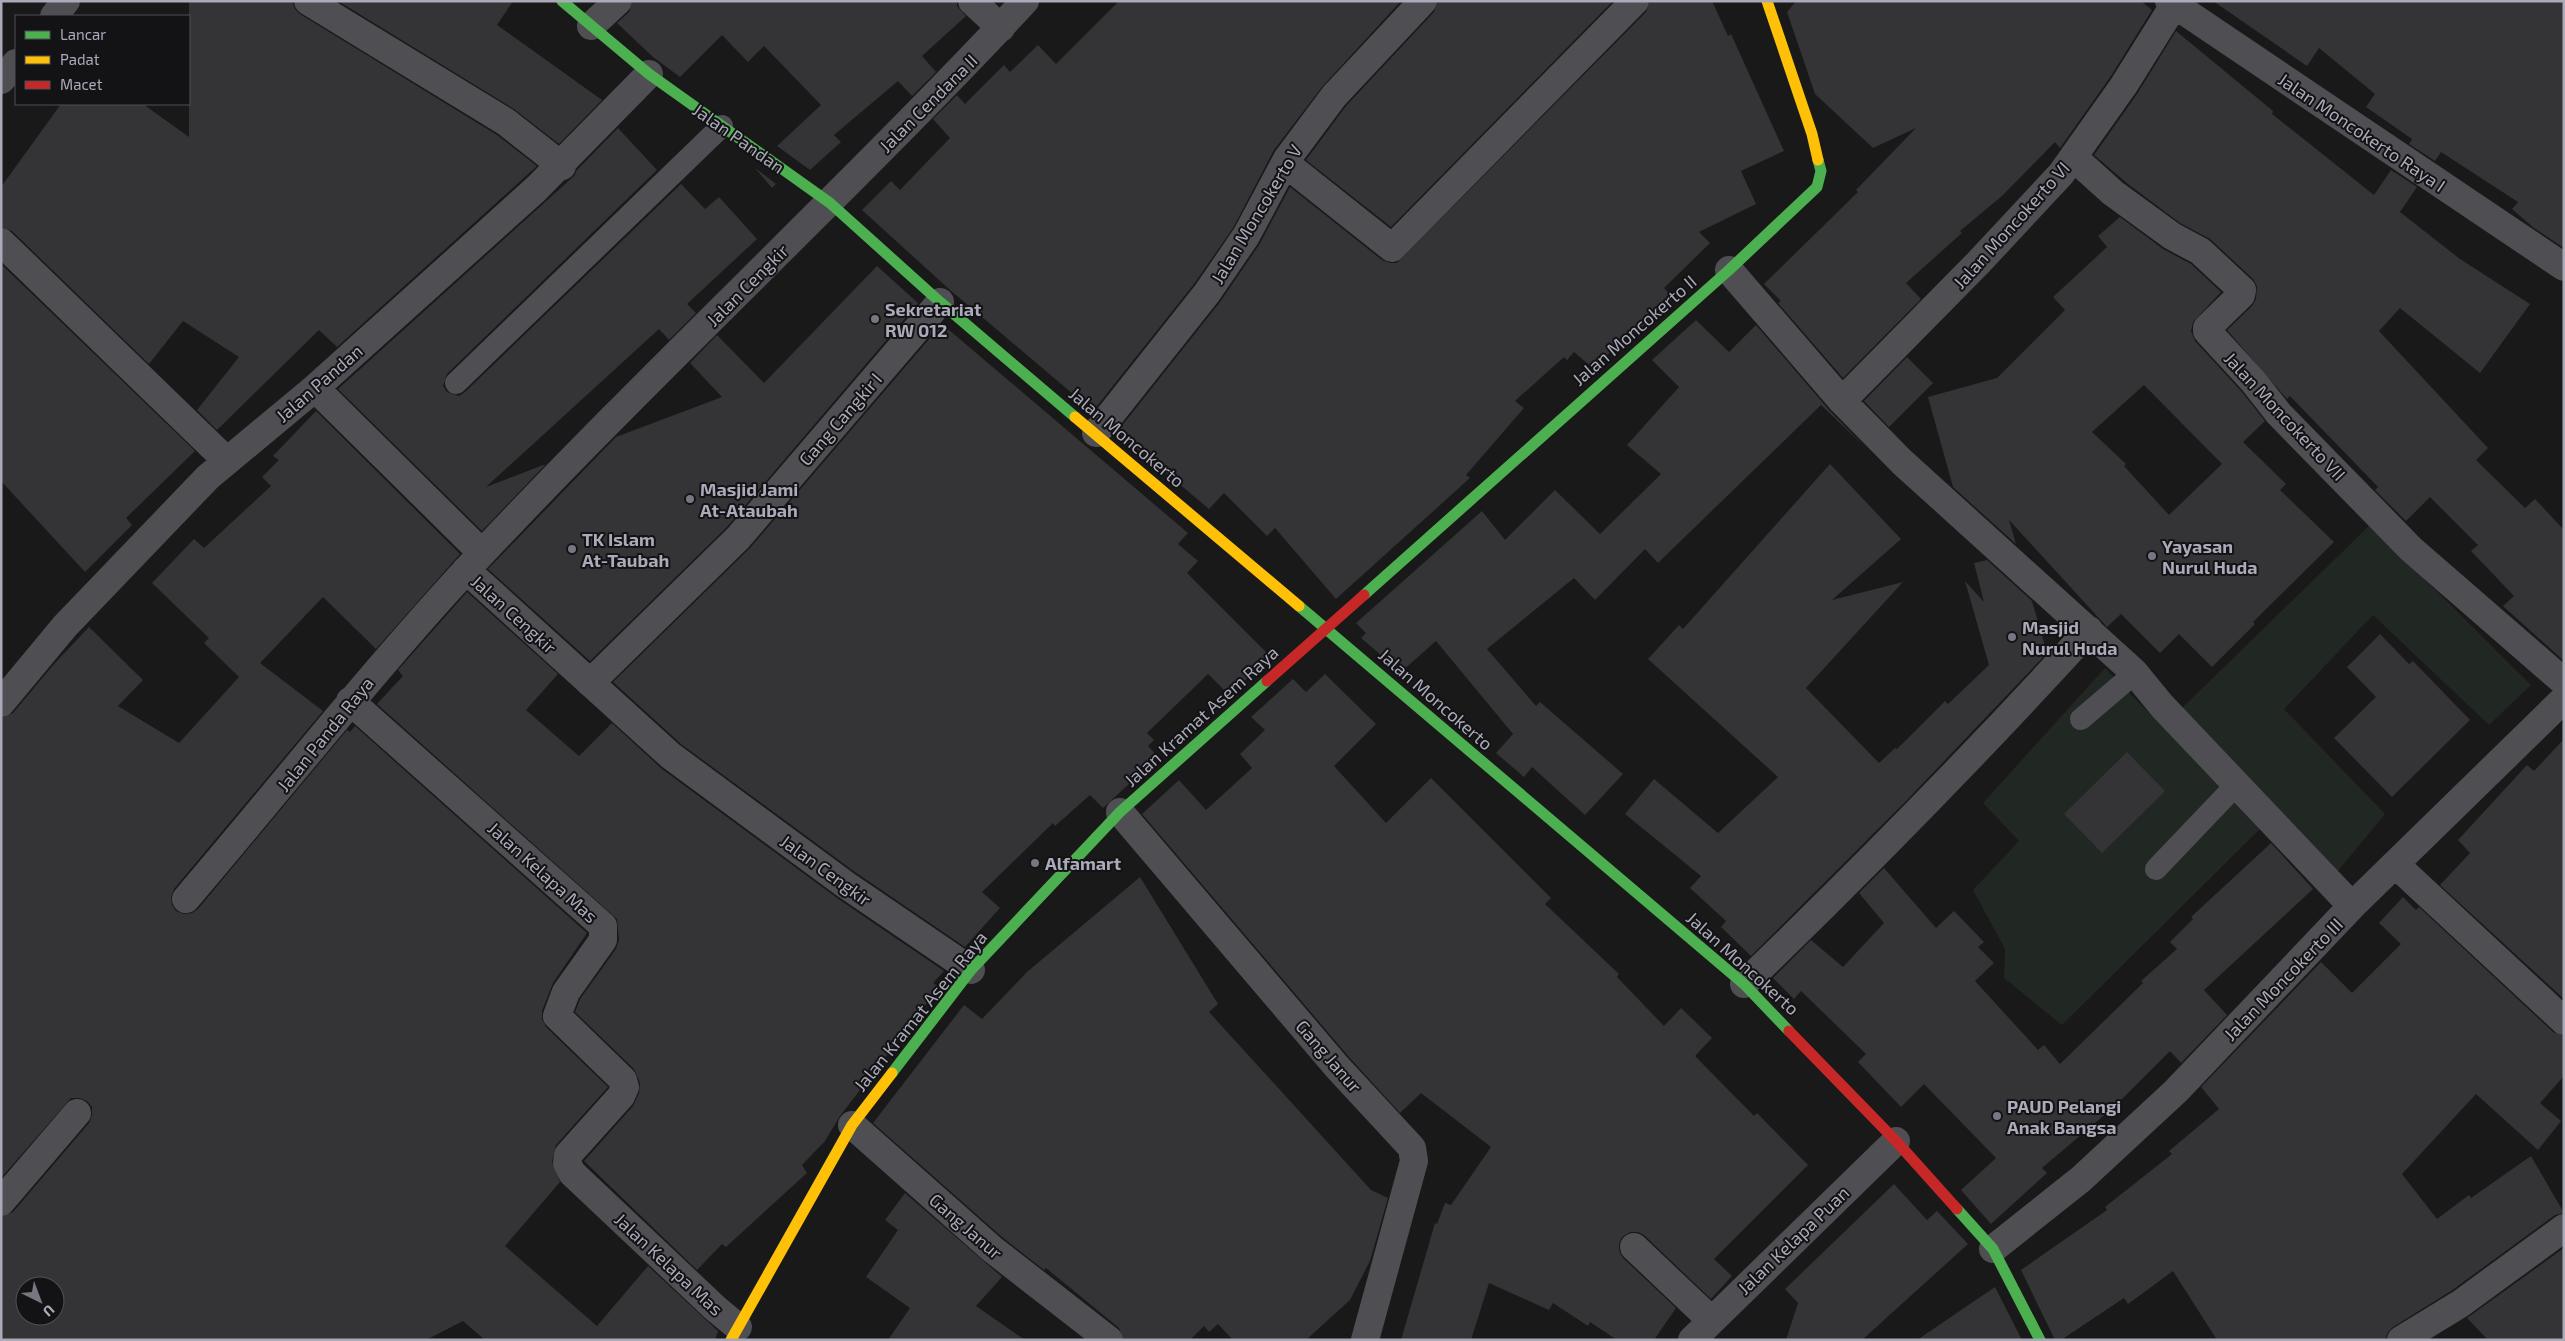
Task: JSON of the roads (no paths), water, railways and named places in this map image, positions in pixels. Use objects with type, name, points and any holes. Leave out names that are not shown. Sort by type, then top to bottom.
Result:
[{"type":"street","points":[[55,15],[66,1]]},
{"type":"street","points":[[308,1],[506,122],[562,166]]},
{"type":"street","name":"Jalan Pandan","points":[[562,1],[649,74],[830,203]]},
{"type":"street","points":[[591,26],[618,1]]},
{"type":"street","name":"Jalan Cendana II","points":[[830,203],[936,96],[986,14],[1025,1]]},
{"type":"street","name":"Jalan Moncokerto V","points":[[1096,434],[1207,293],[1246,236],[1285,163],[1334,96],[1423,1]]},
{"type":"street","points":[[1285,163],[1392,248],[1635,1]]},
{"type":"street","name":"Jalan Moncokerto II","points":[[1326,627],[1364,596],[1729,270],[1817,187],[1821,170],[1812,134],[1767,1]]},
{"type":"street","name":"Jalan Moncokerto VI","points":[[1842,401],[2005,235],[2061,174],[2182,6]]},
{"type":"street","name":"Jalan Moncokerto Raya I","points":[[2182,6],[2560,265]]},
{"type":"street","points":[[1,80],[15,64]]},
{"type":"street","name":"Jalan Pandan","points":[[1,703],[65,626],[226,460],[315,388],[562,166],[649,74]]},
{"type":"street","name":"Jalan Moncokerto VII","points":[[2073,157],[2113,193],[2172,236],[2200,251],[2242,290],[2241,295],[2207,328],[2208,331],[2253,381],[2279,414],[2411,549],[2564,682]]},
{"type":"street","name":"Jalan Moncokerto","points":[[830,203],[940,302],[1326,627],[1594,858],[1744,984],[1896,1141],[1993,1248],[2040,1340]]},
{"type":"street","name":"Jalan Cengkir","points":[[830,203],[572,459],[474,562],[590,683],[671,756],[846,885],[971,970]]},
{"type":"street","points":[[1,242],[226,460]]},
{"type":"street","points":[[1729,270],[1842,401],[1902,462],[2089,630],[2135,674],[2162,706],[2352,906]]},
{"type":"street","name":"Gang Cangkir I","points":[[590,683],[738,538],[940,302]]},
{"type":"street","points":[[315,388],[474,562]]},
{"type":"street","name":"Jalan Panda Raya","points":[[186,899],[281,788],[350,701],[474,562]]},
{"type":"street","name":"Jalan Kramat Asem Raya","points":[[734,1333],[852,1125],[971,970],[1120,812],[1326,627]]},
{"type":"street","points":[[1744,984],[1837,894],[1990,739],[2089,630]]},
{"type":"street","name":"Jalan Moncokerto III","points":[[1993,1248],[2081,1179],[2176,1091],[2352,906],[2564,699]]},
{"type":"street","name":"Jalan Kelapa Mas","points":[[350,701],[603,926],[603,940],[566,992],[557,1016],[623,1080],[625,1087],[621,1096],[568,1155],[567,1163],[572,1173],[715,1308],[734,1333]]},
{"type":"street","name":"Gang Janur","points":[[1120,812],[1337,1066],[1412,1148],[1414,1161],[1364,1340]]},
{"type":"street","points":[[2395,864],[2564,1021]]},
{"type":"street","points":[[1,1202],[77,1113]]},
{"type":"street","name":"Gang Janur","points":[[852,1125],[992,1250],[1109,1340]]},
{"type":"street","name":"Jalan Kelapa Puan","points":[[1701,1333],[1896,1141]]},
{"type":"street","points":[[2401,1340],[2460,1304],[2564,1228]]},
{"type":"street","points":[[1634,1247],[1701,1333]]},
{"type":"lane","points":[[456,383],[722,126]]},
{"type":"lane","points":[[2081,719],[2135,674]]},
{"type":"lane","points":[[2156,869],[2237,784]]},
{"type":"place","name":"Sekretariat RW 012","points":[[875,319]]},
{"type":"place","name":"Masjid Jami At-Ataubah","points":[[690,499]]},
{"type":"place","name":"TK Islam At-Taubah","points":[[572,549]]},
{"type":"place","name":"Yayasan Nurul Huda","points":[[2152,556]]},
{"type":"place","name":"Masjid Nurul Huda","points":[[2012,637]]},
{"type":"place","name":"Alfamart","points":[[1035,863]]},
{"type":"place","name":"PAUD Pelangi Anak Bangsa","points":[[1997,1116]]}]
